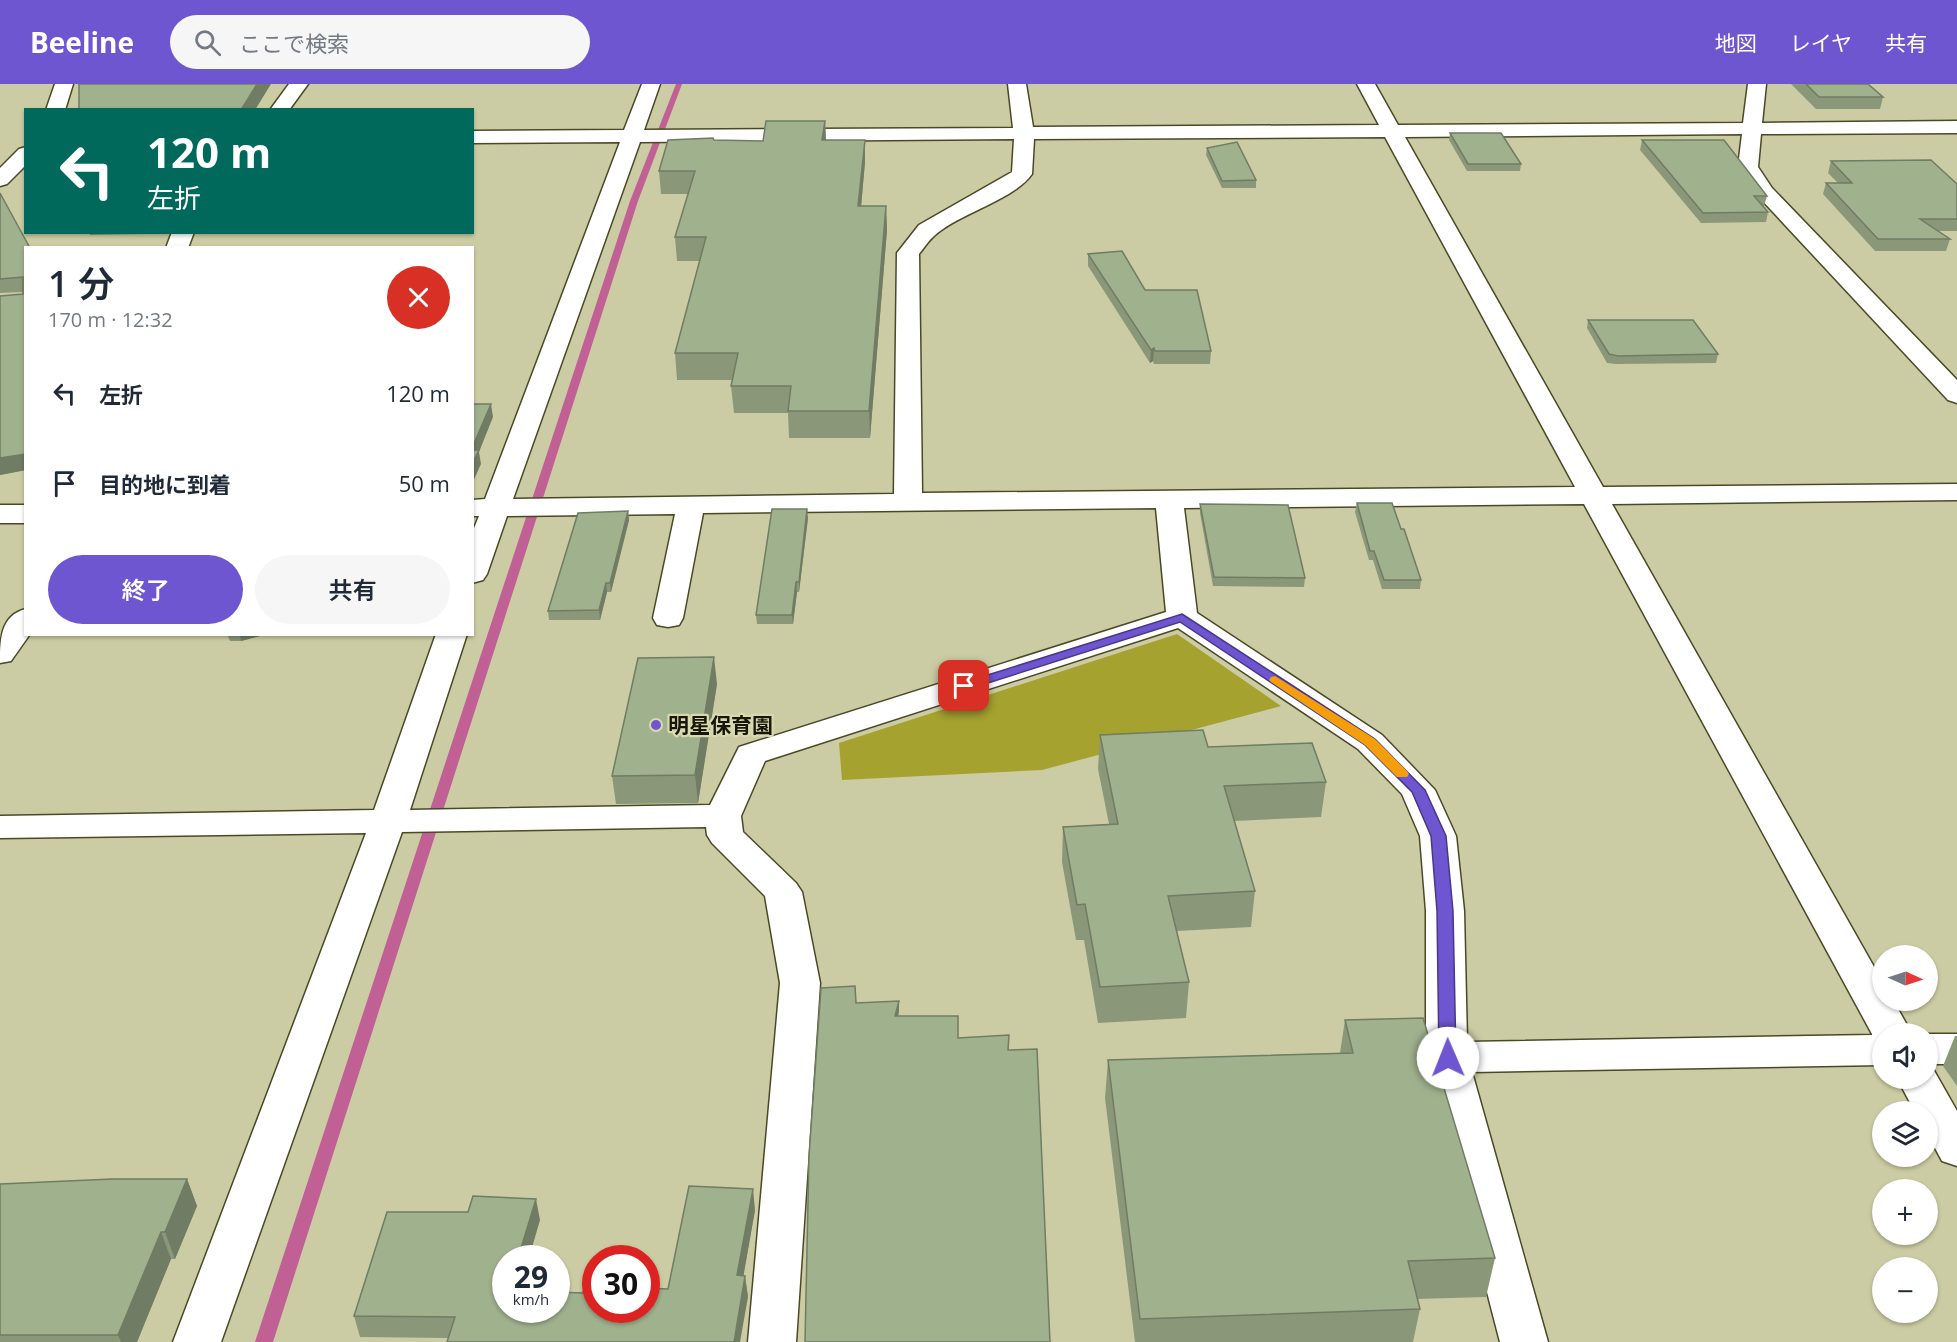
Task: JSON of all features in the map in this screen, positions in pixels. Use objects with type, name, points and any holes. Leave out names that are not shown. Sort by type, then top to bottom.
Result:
[{"type":"street","points":[[56,108],[64,84]]},
{"type":"street","points":[[280,108],[298,84]]},
{"type":"street","points":[[474,563],[484,508],[638,136],[651,84]]},
{"type":"street","points":[[908,502],[908,253],[927,230],[998,191],[1022,174],[1024,134],[1017,84]]},
{"type":"street","points":[[1366,84],[1886,1023]]},
{"type":"street","points":[[1757,84],[1748,167],[1765,192],[1957,395]]},
{"type":"street","points":[[474,137],[1957,127]]},
{"type":"street","points":[[0,180],[24,155]]},
{"type":"street","points":[[484,508],[1957,492]]},
{"type":"street","points":[[1169,501],[1182,617],[1370,742],[1418,790],[1438,836],[1445,911],[1448,1058],[1524,1342]]},
{"type":"street","points":[[668,618],[692,505]]},
{"type":"street","points":[[0,514],[24,514]]},
{"type":"street","points":[[772,1342],[800,982],[783,892],[725,835],[723,816],[751,754],[1182,617]]},
{"type":"street","points":[[0,654],[24,621]]},
{"type":"street","points":[[197,1342],[387,821],[451,636]]},
{"type":"street","points":[[0,826],[723,816]]},
{"type":"street","points":[[1938,1049],[1957,1048]]},
{"type":"street","points":[[1448,1058],[1872,1050]]},
{"type":"street","points":[[1923,1089],[1957,1149]]},
{"type":"shaded area","points":[[1177,634],[1281,706],[1042,770],[842,780],[839,743]]},
{"type":"building","points":[[79,84],[257,84],[242,108],[79,108]]},
{"type":"building","points":[[1806,84],[1868,84],[1883,97],[1819,97]]},
{"type":"building","points":[[766,121],[825,121],[822,140],[865,140],[858,206],[886,206],[869,411],[788,411],[791,386],[731,386],[738,353],[675,353],[706,237],[675,237],[695,171],[659,171],[668,140],[713,138],[714,140],[763,141]]},
{"type":"building","points":[[1450,133],[1501,133],[1521,164],[1468,164]]},
{"type":"building","points":[[1642,140],[1724,140],[1767,196],[1754,196],[1768,212],[1703,213]]},
{"type":"building","points":[[1237,142],[1256,180],[1222,181],[1207,148]]},
{"type":"building","points":[[1931,160],[1957,184],[1957,219],[1920,219],[1950,239],[1878,239],[1826,183],[1852,183],[1831,161]]},
{"type":"building","points":[[0,193],[29,246],[24,246],[24,454],[0,458],[0,296],[23,294],[23,277],[0,279]]},
{"type":"building","points":[[1122,251],[1145,290],[1197,290],[1211,351],[1155,351],[1154,348],[1151,350],[1088,254]]},
{"type":"building","points":[[1588,320],[1693,320],[1718,354],[1618,356],[1609,354]]},
{"type":"building","points":[[474,404],[491,404],[474,443]]},
{"type":"building","points":[[474,450],[479,450],[474,460]]},
{"type":"building","points":[[1357,503],[1392,503],[1401,529],[1404,529],[1421,580],[1384,580],[1374,551],[1370,551]]},
{"type":"building","points":[[1200,504],[1288,505],[1305,578],[1214,577]]},
{"type":"building","points":[[772,509],[807,509],[799,582],[796,582],[792,615],[756,615]]},
{"type":"building","points":[[628,511],[610,583],[606,583],[599,610],[548,611],[578,513]]},
{"type":"building","points":[[714,657],[695,775],[612,776],[638,658]]},
{"type":"building","points":[[1203,730],[1208,747],[1312,743],[1326,782],[1224,786],[1255,891],[1168,896],[1189,982],[1100,987],[1085,904],[1077,905],[1063,827],[1118,824],[1100,735]]},
{"type":"building","points":[[855,986],[856,1003],[899,1001],[895,1016],[958,1016],[958,1038],[1009,1035],[1008,1050],[1037,1049],[1050,1342],[805,1342],[809,1156],[821,988]]},
{"type":"building","points":[[1423,1018],[1495,1258],[1408,1261],[1420,1309],[1140,1319],[1108,1060],[1353,1053],[1345,1020]]},
{"type":"building","points":[[112,1179],[187,1179],[165,1232],[161,1232],[118,1335],[0,1335],[0,1184]]},
{"type":"building","points":[[689,1186],[753,1189],[737,1275],[745,1276],[734,1342],[447,1342],[455,1317],[354,1316],[387,1212],[468,1212],[473,1196],[536,1199],[522,1245],[492,1245],[492,1323],[570,1323],[570,1293],[582,1293],[582,1323],[660,1323],[660,1289],[668,1289]]},
{"type":"waterway","points":[[264,1342],[634,201],[679,84]]},
{"type":"slow traffic","points":[[1275,680],[1370,742],[1402,774]]},
{"type":"place","name":"明星保育園","points":[[656,725]]},
{"type":"route","points":[[964,686],[1182,617],[1370,742],[1418,790],[1438,836],[1445,911],[1448,1058]]}]
